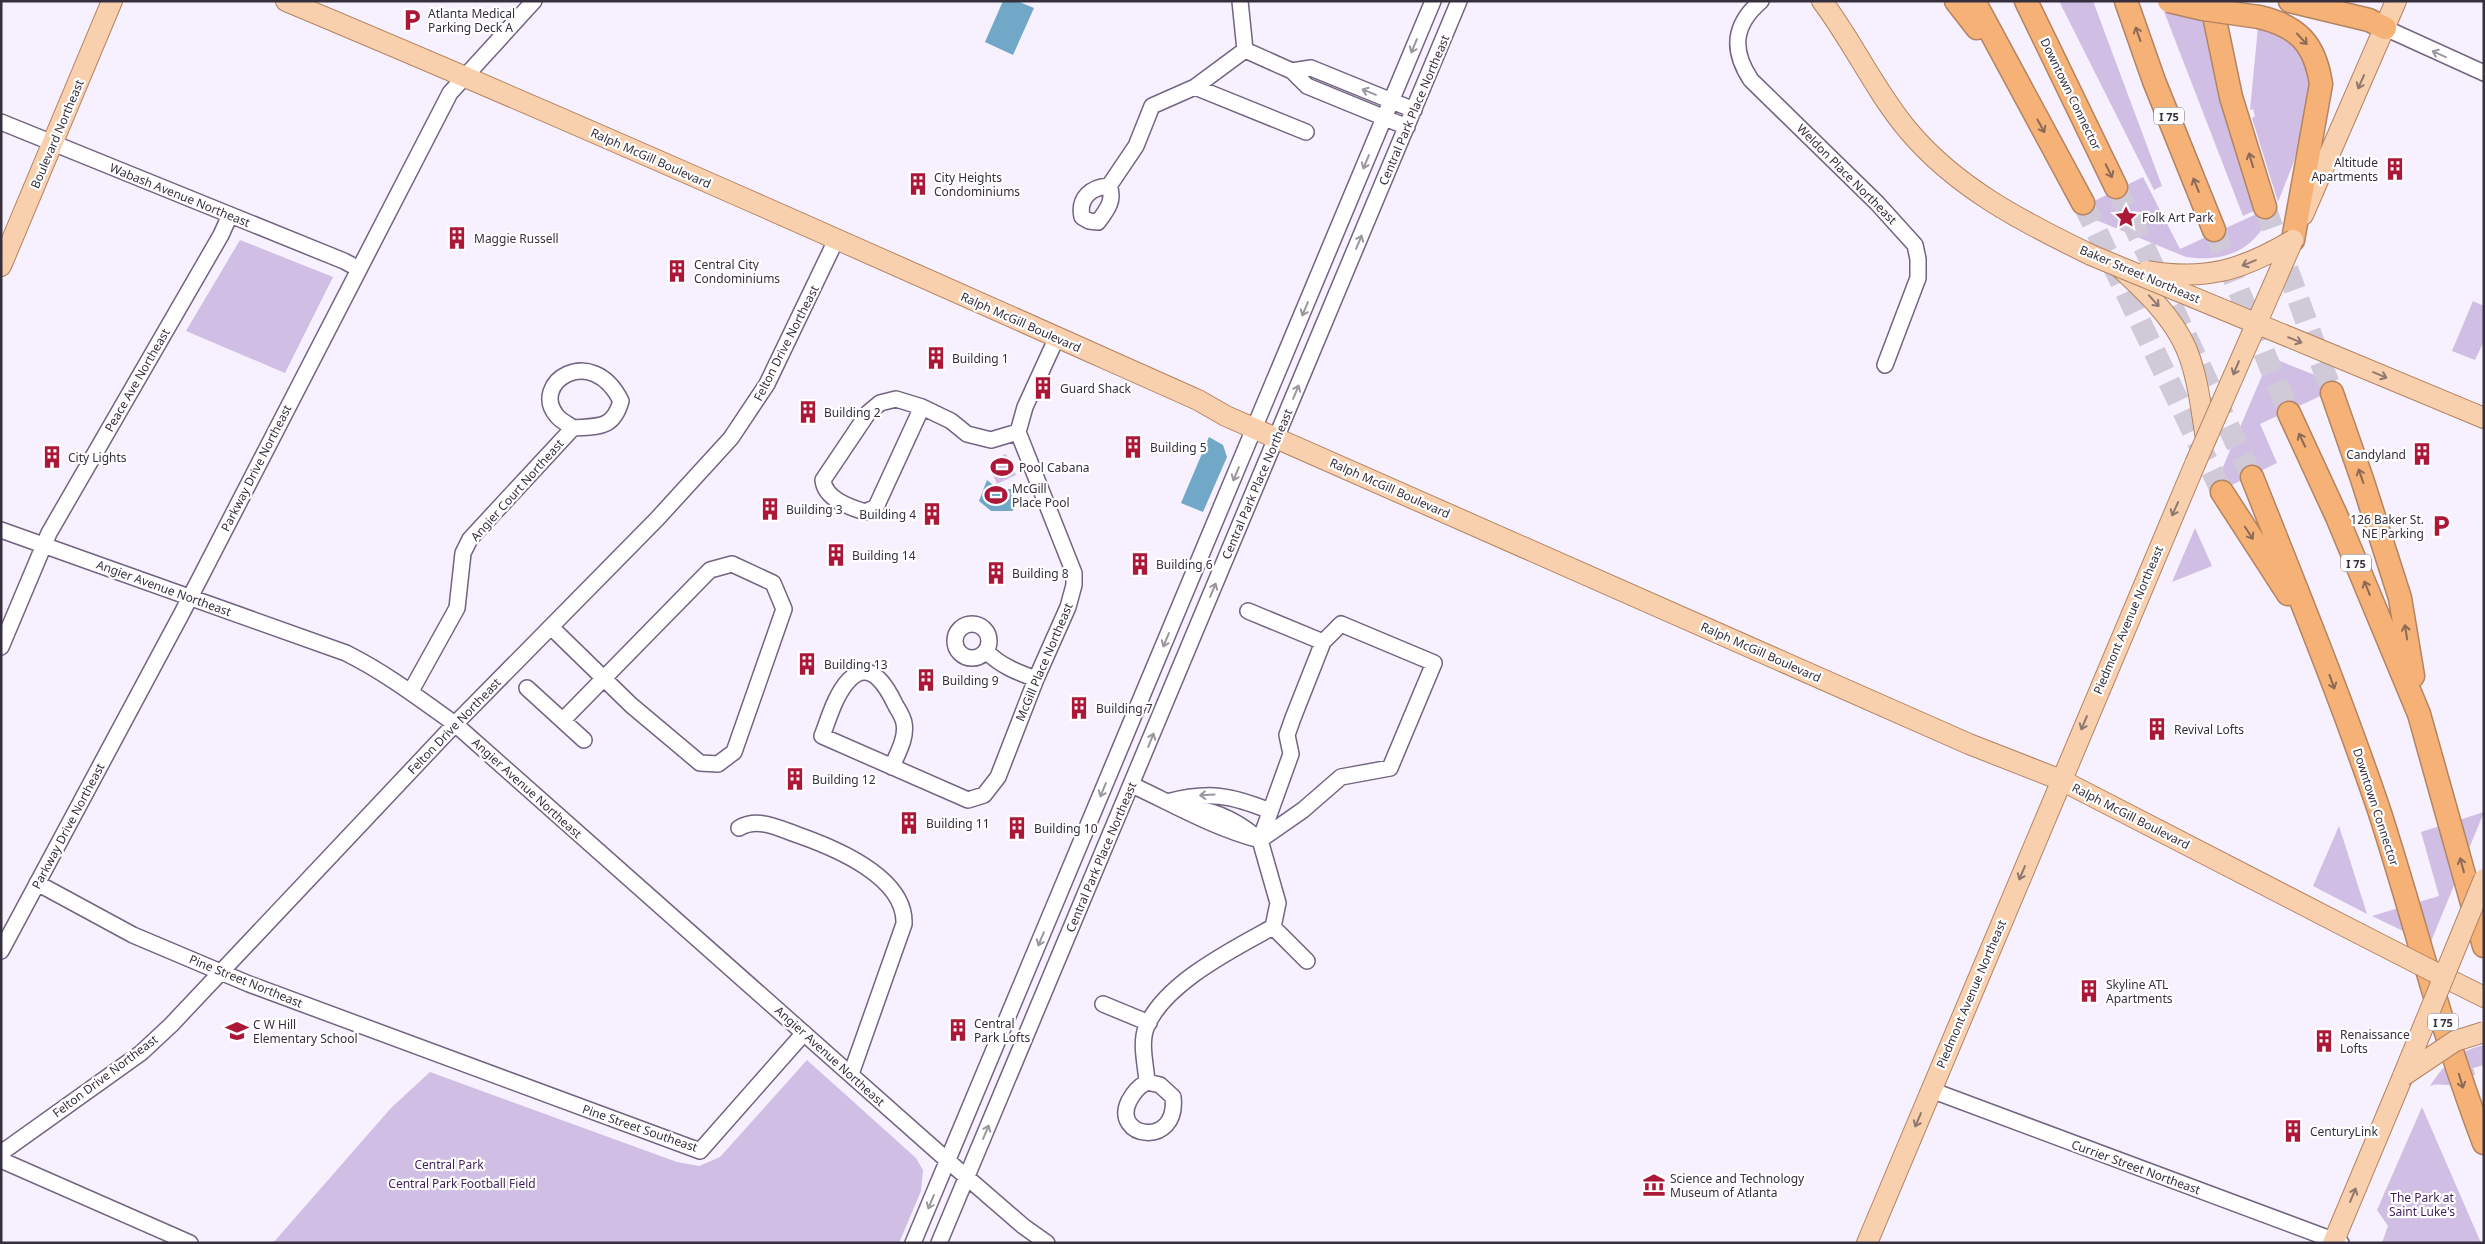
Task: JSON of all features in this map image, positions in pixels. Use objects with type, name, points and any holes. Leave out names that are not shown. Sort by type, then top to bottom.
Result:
[{"type":"highway","points":[[1956,1],[2018,83]]},
{"type":"highway","points":[[1974,1],[2083,204]]},
{"type":"highway","name":"Downtown Connector","points":[[2026,1],[2116,187]]},
{"type":"highway","name":"I 75","points":[[2126,1],[2154,81],[2214,230]]},
{"type":"highway","points":[[2169,1],[2203,9],[2260,17],[2291,28],[2305,41],[2318,67],[2321,84],[2293,240]]},
{"type":"highway","points":[[2211,1],[2231,97],[2265,207]]},
{"type":"highway","points":[[2290,1],[2369,20],[2385,28]]},
{"type":"highway","points":[[2332,393],[2400,598],[2419,714]]},
{"type":"highway","name":"I 75","points":[[2289,413],[2337,517],[2419,714],[2484,946]]},
{"type":"highway","name":"Downtown Connector","points":[[2252,477],[2315,636],[2379,810],[2464,1091],[2484,1143]]},
{"type":"highway","points":[[2222,492],[2315,636]]},
{"type":"main road","name":"Boulevard Northeast","points":[[1,266],[112,1]]},
{"type":"main road","name":"Ralph McGill Boulevard","points":[[286,1],[465,76],[1198,400],[1277,439],[1969,744],[2061,780],[2484,998]]},
{"type":"main road","name":"Baker Street Northeast","points":[[1822,1],[1906,128],[1945,167],[1976,193],[2021,220],[2091,255],[2484,418]]},
{"type":"main road","name":"Piedmont Avenue Northeast","points":[[1867,1243],[2195,464],[2396,1]]},
{"type":"main road","points":[[2119,267],[2165,274],[2197,275],[2219,272],[2255,261],[2293,240]]},
{"type":"main road","points":[[2119,267],[2163,312],[2186,347],[2193,371],[2206,439]]},
{"type":"main road","points":[[2336,1242],[2484,879]]},
{"type":"main road","points":[[2403,1076],[2455,1041],[2484,1032]]},
{"type":"street","name":"Parkway Drive Northeast","points":[[2,946],[190,597],[450,93],[534,1]]},
{"type":"street","points":[[1240,1],[1245,50]]},
{"type":"street","name":"Central Park Place Northeast","points":[[914,1243],[1433,1]]},
{"type":"street","name":"Central Park Place Northeast","points":[[939,1243],[1459,1]]},
{"type":"street","name":"Weldon Place Northeast","points":[[1761,1],[1752,9],[1743,23],[1737,38],[1738,55],[1743,69],[1751,80],[1877,203],[1915,244],[1918,278],[1885,365]]},
{"type":"street","points":[[2385,28],[2484,74]]},
{"type":"street","points":[[1245,50],[1292,70],[1307,86],[1406,127]]},
{"type":"street","points":[[1109,186],[1136,146],[1152,106],[1195,87],[1245,50]]},
{"type":"street","points":[[1292,70],[1311,68],[1414,110]]},
{"type":"street","points":[[1195,87],[1306,132]]},
{"type":"street","name":"Wabash Avenue Northeast","points":[[1,122],[344,261],[358,269]]},
{"type":"street","name":"Peace Ave Northeast","points":[[1,647],[49,533],[221,236],[230,215]]},
{"type":"street","name":"Felton Drive Northeast","points":[[1,1153],[140,1053],[170,1025],[455,724],[657,519],[731,438],[767,384],[836,240]]},
{"type":"street","points":[[922,407],[876,508],[865,512],[842,504],[831,495],[824,487],[824,480],[868,413],[880,403],[896,399],[922,407],[951,421],[967,434],[991,440],[1018,432],[1025,407],[1057,338]]},
{"type":"street","name":"Angier Court Northeast","points":[[411,692],[457,608],[463,553],[470,539],[573,428],[601,426],[613,420],[621,401],[614,387],[589,371],[573,370],[561,377],[553,390],[551,402],[557,416],[573,428]]},
{"type":"street","name":"McGill Place Northeast","points":[[892,767],[905,734],[904,722],[885,683],[868,673],[858,674],[849,680],[840,695],[822,736],[892,767],[968,800],[984,795],[998,777],[1036,679],[1068,607],[1074,586],[1074,573],[1018,432]]},
{"type":"street","name":"Angier Avenue Northeast","points":[[1,530],[346,653],[375,668],[455,724],[948,1161]]},
{"type":"street","points":[[551,627],[602,679],[700,763],[718,764],[734,752],[784,609],[773,583],[732,564],[710,570],[602,679],[563,720]]},
{"type":"street","points":[[1248,611],[1323,642]]},
{"type":"street","points":[[1147,1082],[1144,1053],[1145,1030],[1163,1001],[1210,962],[1273,927],[1278,903],[1260,840],[1291,754],[1287,735],[1323,642],[1341,624],[1434,663],[1390,768],[1341,777],[1303,810],[1260,840]]},
{"type":"street","points":[[987,652],[996,661],[1036,679]]},
{"type":"street","points":[[528,688],[584,740]]},
{"type":"street","points":[[1132,785],[1173,805],[1222,822],[1260,840]]},
{"type":"street","points":[[1173,805],[1188,796],[1221,795],[1270,811]]},
{"type":"street","points":[[1222,822],[1232,798]]},
{"type":"street","points":[[739,828],[748,822],[765,824],[831,847],[877,876],[894,893],[904,912],[904,924],[850,1074]]},
{"type":"street","name":"Pine Street Northeast","points":[[37,883],[134,935],[222,972],[462,1063]]},
{"type":"street","points":[[1273,927],[1307,961]]},
{"type":"street","points":[[1103,1004],[1149,1023]]},
{"type":"street","name":"Pine Street Southeast","points":[[462,1063],[700,1151],[804,1033]]},
{"type":"street","name":"Currier Street Northeast","points":[[1931,1090],[2336,1242]]},
{"type":"street","points":[[1,1160],[190,1243]]},
{"type":"street","points":[[948,1161],[1023,1226],[1047,1243]]},
{"type":"green space","points":[[2059,1],[2093,1],[2162,186],[2154,190]]},
{"type":"green space","points":[[2160,1],[2200,1],[2218,93],[2256,210],[2243,216]]},
{"type":"green space","points":[[2258,27],[2297,44],[2314,76],[2293,164],[2278,202],[2252,118],[2255,116],[2253,109],[2250,110]]},
{"type":"green space","name":"Folk Art Park","points":[[2143,177],[2180,249],[2276,205],[2269,220],[2260,232],[2241,249],[2217,257],[2202,258],[2186,257],[2074,211]]},
{"type":"green space","points":[[240,240],[333,277],[285,373],[186,331]]},
{"type":"green space","points":[[2473,301],[2484,306],[2484,341],[2475,360],[2452,351]]},
{"type":"green space","points":[[2270,357],[2342,386],[2260,424],[2277,463],[2211,495]]},
{"type":"green space","name":"Pool Cabana","points":[[1006,454],[1016,475],[997,484],[990,461]]},
{"type":"green space","points":[[2195,528],[2212,566],[2172,582]]},
{"type":"green space","points":[[2484,812],[2430,944],[2372,916],[2439,896],[2421,832]]},
{"type":"green space","points":[[2339,826],[2367,914],[2313,886]]},
{"type":"green space","points":[[2484,1045],[2484,1065],[2473,1068],[2475,1074],[2469,1080],[2463,1084],[2452,1086],[2430,1086],[2446,1065],[2459,1055]]},
{"type":"green space","name":"Central Park","points":[[807,1060],[916,1158],[923,1170],[921,1191],[899,1243],[273,1243],[391,1108],[430,1072],[677,1162],[699,1166],[720,1157]]},
{"type":"green space","name":"The Park at Saint Luke's","points":[[2422,1107],[2481,1243],[2382,1243],[2388,1226],[2377,1210]]},
{"type":"water","points":[[1003,1],[1017,1],[1034,8],[1013,55],[985,42]]},
{"type":"water","points":[[1209,437],[1223,445],[1227,457],[1203,512],[1181,503]]},
{"type":"water","name":"McGill Place Pool","points":[[987,480],[998,489],[1011,489],[1013,511],[991,511],[979,501]]},
{"type":"tunnel","points":[[2116,187],[2252,477]]},
{"type":"tunnel","points":[[2083,203],[2222,492]]},
{"type":"tunnel","points":[[2265,207],[2332,393]]},
{"type":"tunnel","points":[[2214,230],[2289,413]]},
{"type":"place","name":"Atlanta Medical Parking Deck A","points":[[412,20]]},
{"type":"place","name":"Altitude Apartments","points":[[2395,169]]},
{"type":"place","name":"City Heights Condominiums","points":[[918,184]]},
{"type":"place","name":"Folk Art Park","points":[[2126,217]]},
{"type":"place","name":"Maggie Russell","points":[[457,238]]},
{"type":"place","name":"Central City Condominiums","points":[[677,271]]},
{"type":"place","name":"Building 1","points":[[936,358]]},
{"type":"place","name":"Guard Shack","points":[[1043,388]]},
{"type":"place","name":"Building 2","points":[[808,412]]},
{"type":"place","name":"Building 5","points":[[1133,447]]},
{"type":"place","name":"Candyland","points":[[2422,454]]},
{"type":"place","name":"City Lights","points":[[52,457]]},
{"type":"place","name":"Pool Cabana","points":[[1002,467]]},
{"type":"place","name":"McGill Place Pool","points":[[996,495]]},
{"type":"place","name":"Building 3","points":[[770,509]]},
{"type":"place","name":"Building 4","points":[[932,514]]},
{"type":"place","name":"126 Baker St. NE Parking","points":[[2441,526]]},
{"type":"place","name":"Building 14","points":[[836,555]]},
{"type":"place","name":"Building 6","points":[[1140,564]]},
{"type":"place","name":"Building 8","points":[[996,573]]},
{"type":"place","name":"Building 13","points":[[807,664]]},
{"type":"place","name":"Building 9","points":[[926,680]]},
{"type":"place","name":"Building 7","points":[[1079,708]]},
{"type":"place","name":"Revival Lofts","points":[[2157,729]]},
{"type":"place","name":"Building 12","points":[[795,779]]},
{"type":"place","name":"Building 11","points":[[909,823]]},
{"type":"place","name":"Building 10","points":[[1017,828]]},
{"type":"place","name":"Skyline ATL Apartments","points":[[2089,991]]},
{"type":"place","name":"Central Park Lofts","points":[[958,1030]]},
{"type":"place","name":"C W Hill Elementary School","points":[[237,1031]]},
{"type":"place","name":"Renaissance Lofts","points":[[2324,1041]]},
{"type":"place","name":"CenturyLink","points":[[2293,1131]]},
{"type":"place","name":"Science and Technology Museum of Atlanta","points":[[1654,1185]]},
{"type":"park label","name":"Central Park Football Field","points":[[462,1183]]}]
